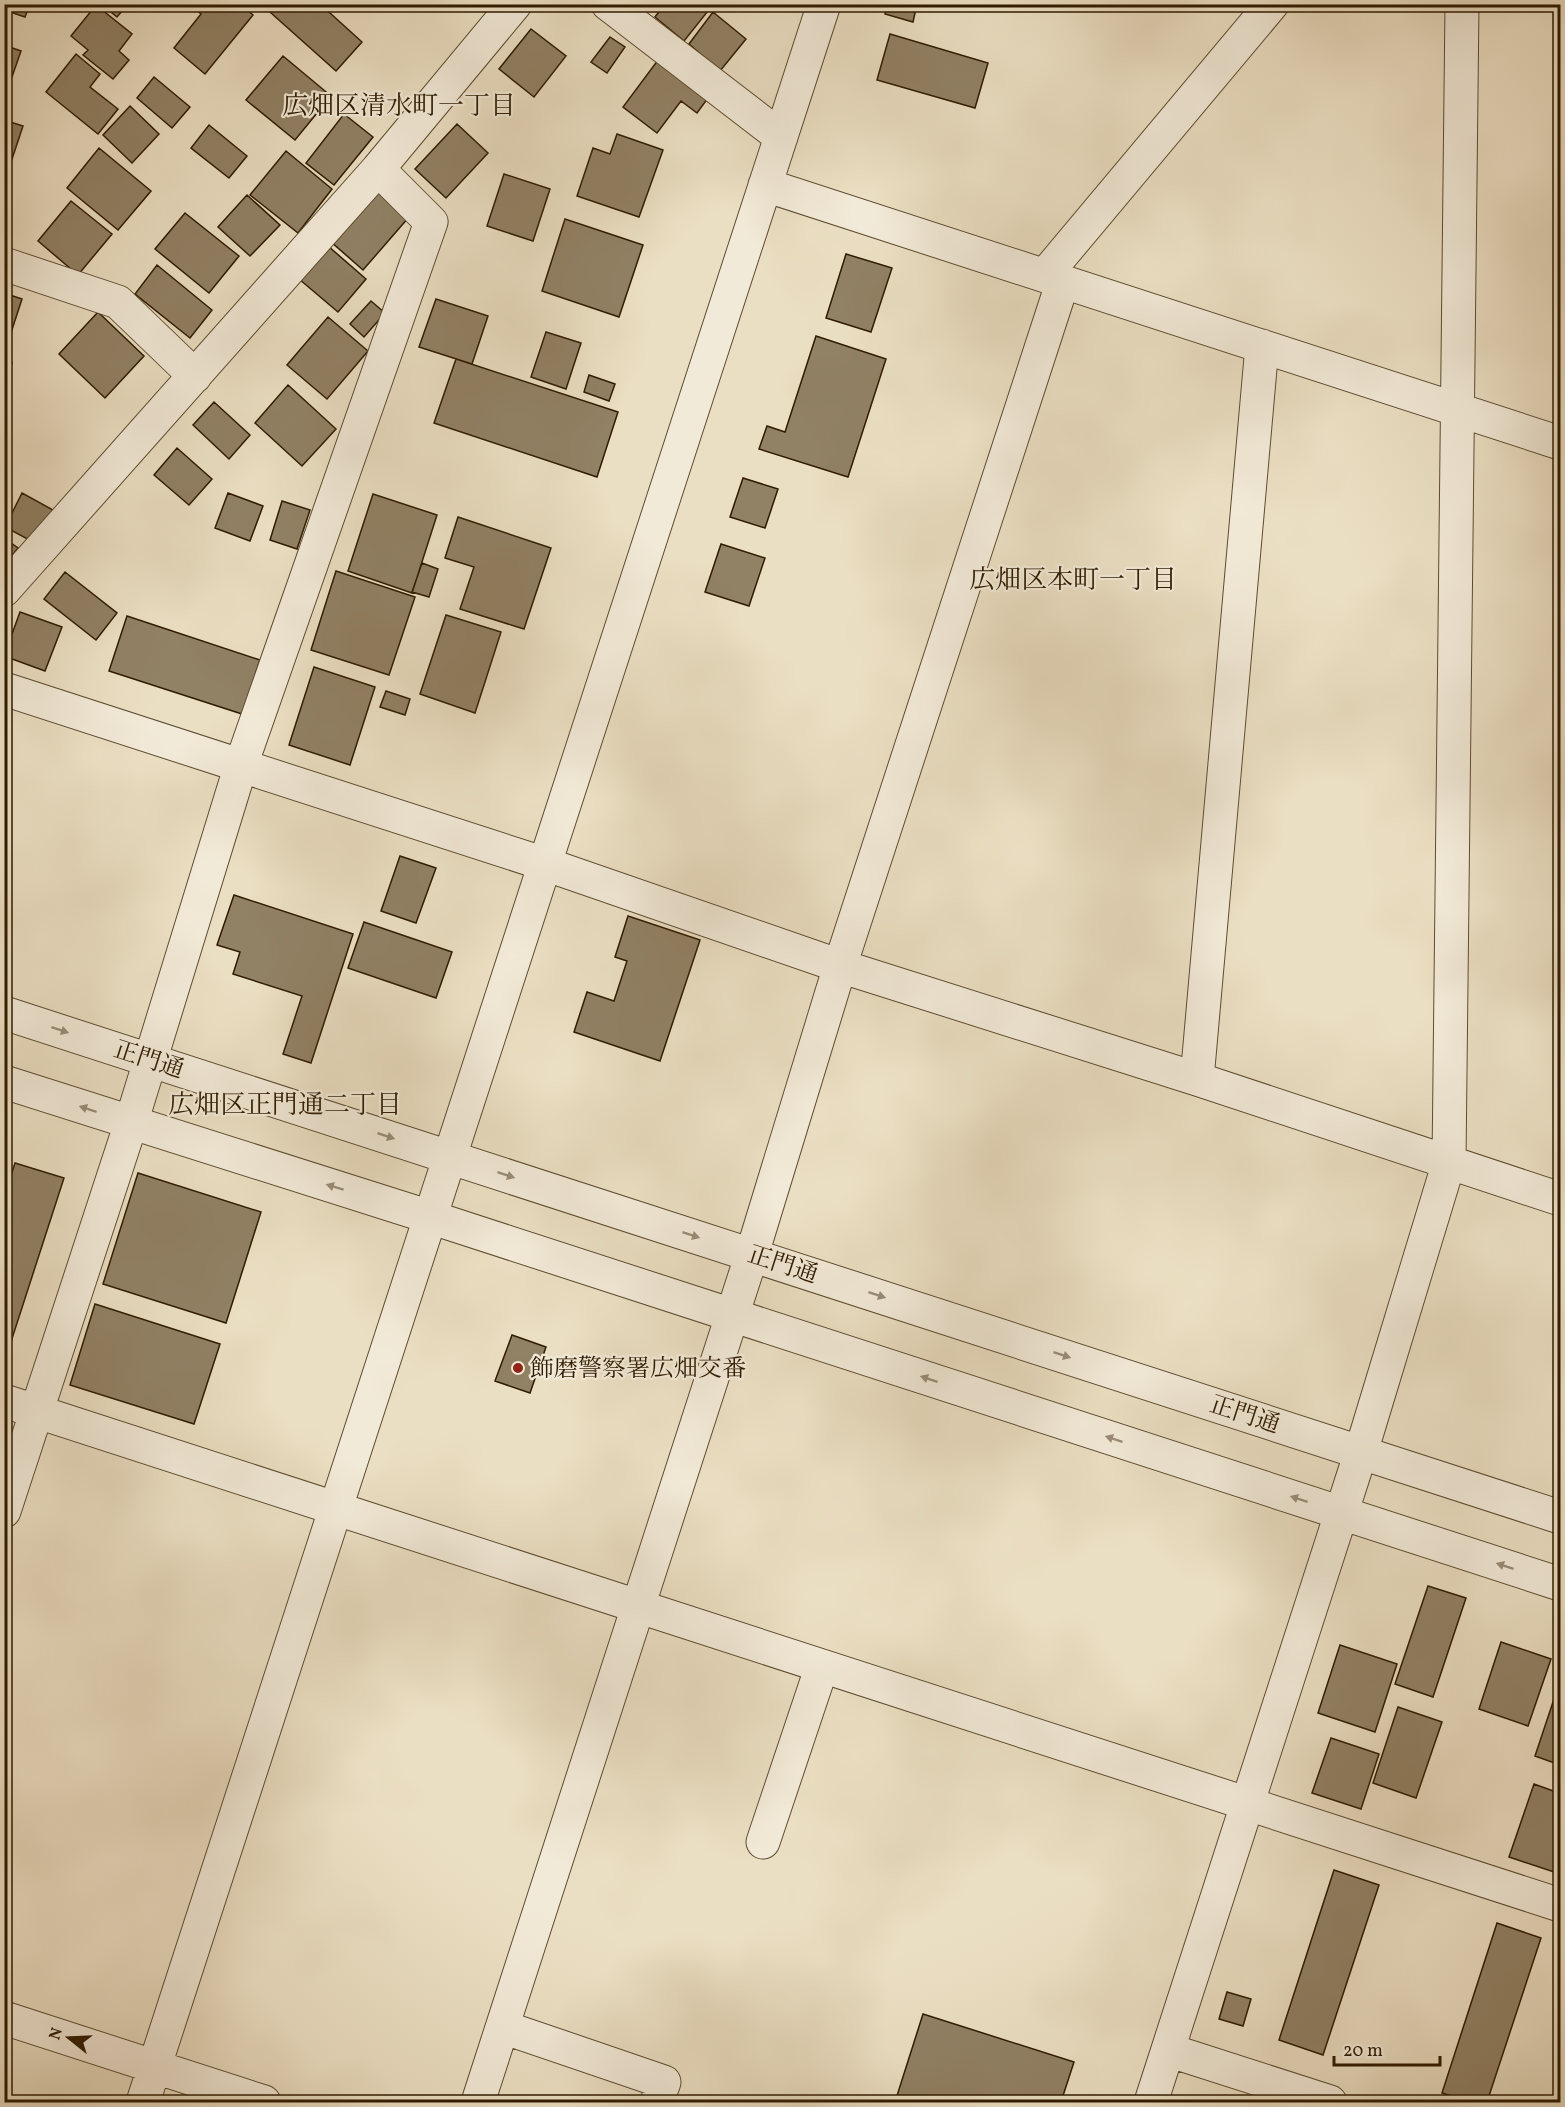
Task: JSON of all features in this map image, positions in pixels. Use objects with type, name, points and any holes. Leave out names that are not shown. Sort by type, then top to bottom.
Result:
[{"type":"street","points":[[4,590],[378,169],[515,4]]},
{"type":"street","points":[[608,4],[781,137]]},
{"type":"street","points":[[143,2103],[824,4]]},
{"type":"street","points":[[478,2103],[636,1606],[752,1254],[1054,278],[1272,4]]},
{"type":"street","points":[[1151,2103],[1361,1452],[1449,1162],[1462,4]]},
{"type":"street","points":[[4,1511],[132,1123],[241,765],[431,222],[378,169]]},
{"type":"street","points":[[765,185],[1560,443]]},
{"type":"street","points":[[4,264],[118,302],[195,376]]},
{"type":"street","points":[[1197,1078],[1262,346]]},
{"type":"street","points":[[4,689],[545,864],[840,966],[1197,1078],[1560,1198]]},
{"type":"street","name":"正門通","points":[[4,1012],[1560,1517]]},
{"type":"street","points":[[4,1082],[430,1217],[1560,1584]]},
{"type":"street","points":[[4,1401],[1560,1905]]},
{"type":"street","points":[[763,1842],[822,1666]]},
{"type":"street","points":[[4,2018],[264,2103]]},
{"type":"street","points":[[503,2027],[664,2082],[657,2103]]},
{"type":"street","points":[[1168,2050],[1330,2103]]},
{"type":"building","points":[[4,4],[30,4],[25,17],[4,10]]},
{"type":"building","points":[[101,4],[128,4],[117,17]]},
{"type":"building","points":[[190,4],[241,4],[253,15],[205,74],[174,48],[201,14]]},
{"type":"building","points":[[261,4],[320,4],[362,42],[336,71]]},
{"type":"building","points":[[665,4],[699,4],[708,11],[684,41],[655,17]]},
{"type":"building","points":[[887,4],[917,4],[913,22],[885,14]]},
{"type":"building","points":[[96,5],[132,34],[119,51],[129,60],[113,79],[83,55],[88,50],[71,36]]},
{"type":"building","points":[[713,12],[746,39],[720,71],[689,44]]},
{"type":"building","points":[[531,29],[566,56],[534,97],[499,69]]},
{"type":"building","points":[[890,34],[988,63],[975,108],[877,80]]},
{"type":"building","points":[[610,37],[625,47],[607,73],[591,62]]},
{"type":"building","points":[[4,45],[21,51],[4,100]]},
{"type":"building","points":[[76,54],[100,74],[90,87],[118,109],[98,134],[46,92]]},
{"type":"building","points":[[283,56],[331,96],[295,140],[246,100]]},
{"type":"building","points":[[661,56],[711,94],[697,113],[681,101],[657,133],[623,107]]},
{"type":"building","points":[[154,77],[190,107],[172,128],[137,98]]},
{"type":"building","points":[[130,106],[159,134],[132,163],[103,135]]},
{"type":"building","points":[[344,114],[373,137],[334,185],[306,163]]},
{"type":"building","points":[[4,120],[23,126],[8,171],[4,170]]},
{"type":"building","points":[[457,124],[488,153],[446,198],[415,169]]},
{"type":"building","points":[[209,125],[247,156],[229,178],[191,148]]},
{"type":"building","points":[[617,134],[663,150],[639,217],[577,196],[593,148],[610,154]]},
{"type":"building","points":[[99,148],[151,191],[118,230],[67,188]]},
{"type":"building","points":[[286,151],[332,189],[298,233],[250,195]]},
{"type":"building","points":[[504,174],[550,189],[533,241],[487,226]]},
{"type":"building","points":[[376,188],[409,217],[363,270],[330,241]]},
{"type":"building","points":[[247,195],[280,225],[250,256],[218,227]]},
{"type":"building","points":[[71,201],[112,234],[78,275],[38,241]]},
{"type":"building","points":[[185,213],[239,256],[209,293],[155,249]]},
{"type":"building","points":[[565,219],[643,245],[619,317],[542,291]]},
{"type":"building","points":[[328,246],[366,279],[338,312],[299,279]]},
{"type":"building","points":[[846,254],[892,268],[871,332],[826,318]]},
{"type":"building","points":[[157,265],[212,310],[190,338],[135,294]]},
{"type":"building","points":[[4,293],[22,299],[7,345],[4,345]]},
{"type":"building","points":[[436,299],[488,316],[472,364],[419,347]]},
{"type":"building","points":[[371,301],[385,313],[364,337],[350,324]]},
{"type":"building","points":[[98,312],[144,356],[105,398],[59,354]]},
{"type":"building","points":[[328,317],[368,351],[327,399],[287,365]]},
{"type":"building","points":[[546,332],[581,343],[566,389],[531,377]]},
{"type":"building","points":[[816,336],[886,359],[848,477],[759,449],[767,426],[785,432]]},
{"type":"building","points":[[456,359],[618,412],[597,477],[434,423]]},
{"type":"building","points":[[4,361],[12,363],[4,386]]},
{"type":"building","points":[[589,375],[615,384],[609,401],[584,392]]},
{"type":"building","points":[[288,385],[336,429],[302,466],[255,423]]},
{"type":"building","points":[[214,402],[250,435],[229,459],[193,425]]},
{"type":"building","points":[[177,448],[212,479],[189,505],[154,475]]},
{"type":"building","points":[[743,478],[778,489],[765,528],[730,517]]},
{"type":"building","points":[[22,493],[53,510],[35,543],[5,527]]},
{"type":"building","points":[[228,493],[263,506],[250,541],[215,528]]},
{"type":"building","points":[[373,494],[437,515],[412,593],[348,571]]},
{"type":"building","points":[[282,501],[310,510],[297,549],[270,540]]},
{"type":"building","points":[[458,517],[551,548],[524,629],[460,609],[474,567],[445,558]]},
{"type":"building","points":[[4,538],[18,548],[4,566]]},
{"type":"building","points":[[721,544],[765,558],[749,606],[705,592]]},
{"type":"building","points":[[422,563],[438,569],[429,597],[412,592]]},
{"type":"building","points":[[336,571],[415,597],[389,675],[311,650]]},
{"type":"building","points":[[65,572],[117,613],[96,640],[44,599]]},
{"type":"building","points":[[20,612],[62,627],[45,671],[4,656]]},
{"type":"building","points":[[446,615],[501,632],[475,713],[420,694]]},
{"type":"building","points":[[127,616],[260,660],[242,714],[109,671]]},
{"type":"building","points":[[314,667],[375,687],[350,765],[289,745]]},
{"type":"building","points":[[386,691],[410,699],[405,715],[380,707]]},
{"type":"building","points":[[400,856],[436,868],[416,923],[381,911]]},
{"type":"building","points":[[234,895],[353,934],[311,1063],[283,1054],[302,996],[233,974],[240,952],[217,945]]},
{"type":"building","points":[[628,916],[700,940],[660,1061],[574,1032],[587,992],[614,1001],[627,961],[615,957]]},
{"type":"building","points":[[364,922],[452,952],[436,998],[348,968]]},
{"type":"building","points":[[15,1163],[64,1178],[7,1354],[4,1353],[4,1197]]},
{"type":"building","points":[[138,1173],[261,1212],[226,1323],[103,1284]]},
{"type":"building","points":[[95,1304],[220,1344],[194,1424],[70,1385]]},
{"type":"building","points":[[512,1335],[546,1347],[530,1393],[495,1381]]},
{"type":"building","points":[[1428,1586],[1466,1598],[1433,1697],[1395,1684]]},
{"type":"building","points":[[1501,1642],[1551,1659],[1528,1726],[1479,1709]]},
{"type":"building","points":[[1340,1645],[1397,1664],[1375,1732],[1318,1713]]},
{"type":"building","points":[[1560,1681],[1560,1765],[1535,1756]]},
{"type":"building","points":[[1398,1707],[1442,1722],[1416,1798],[1373,1783]]},
{"type":"building","points":[[1331,1738],[1379,1754],[1361,1809],[1312,1793]]},
{"type":"building","points":[[1560,1780],[1560,1874],[1509,1857],[1534,1784],[1556,1792]]},
{"type":"building","points":[[1334,1870],[1379,1885],[1323,2055],[1279,2040]]},
{"type":"building","points":[[1497,1923],[1541,1938],[1487,2102],[1471,2102],[1442,2093]]},
{"type":"building","points":[[1227,1992],[1251,1999],[1243,2026],[1219,2019]]},
{"type":"building","points":[[923,2014],[1074,2062],[1061,2102],[895,2102]]},
{"type":"building","points":[[1512,2096],[1530,2102],[1510,2102]]},
{"type":"place","name":"飾磨警察署広畑交番","points":[[518,1368]]},
{"type":"district","name":"広畑区清水町一丁目","points":[[399,105]]},
{"type":"district","name":"広畑区本町一丁目","points":[[1073,579]]},
{"type":"district","name":"広畑区正門通二丁目","points":[[285,1104]]}]
